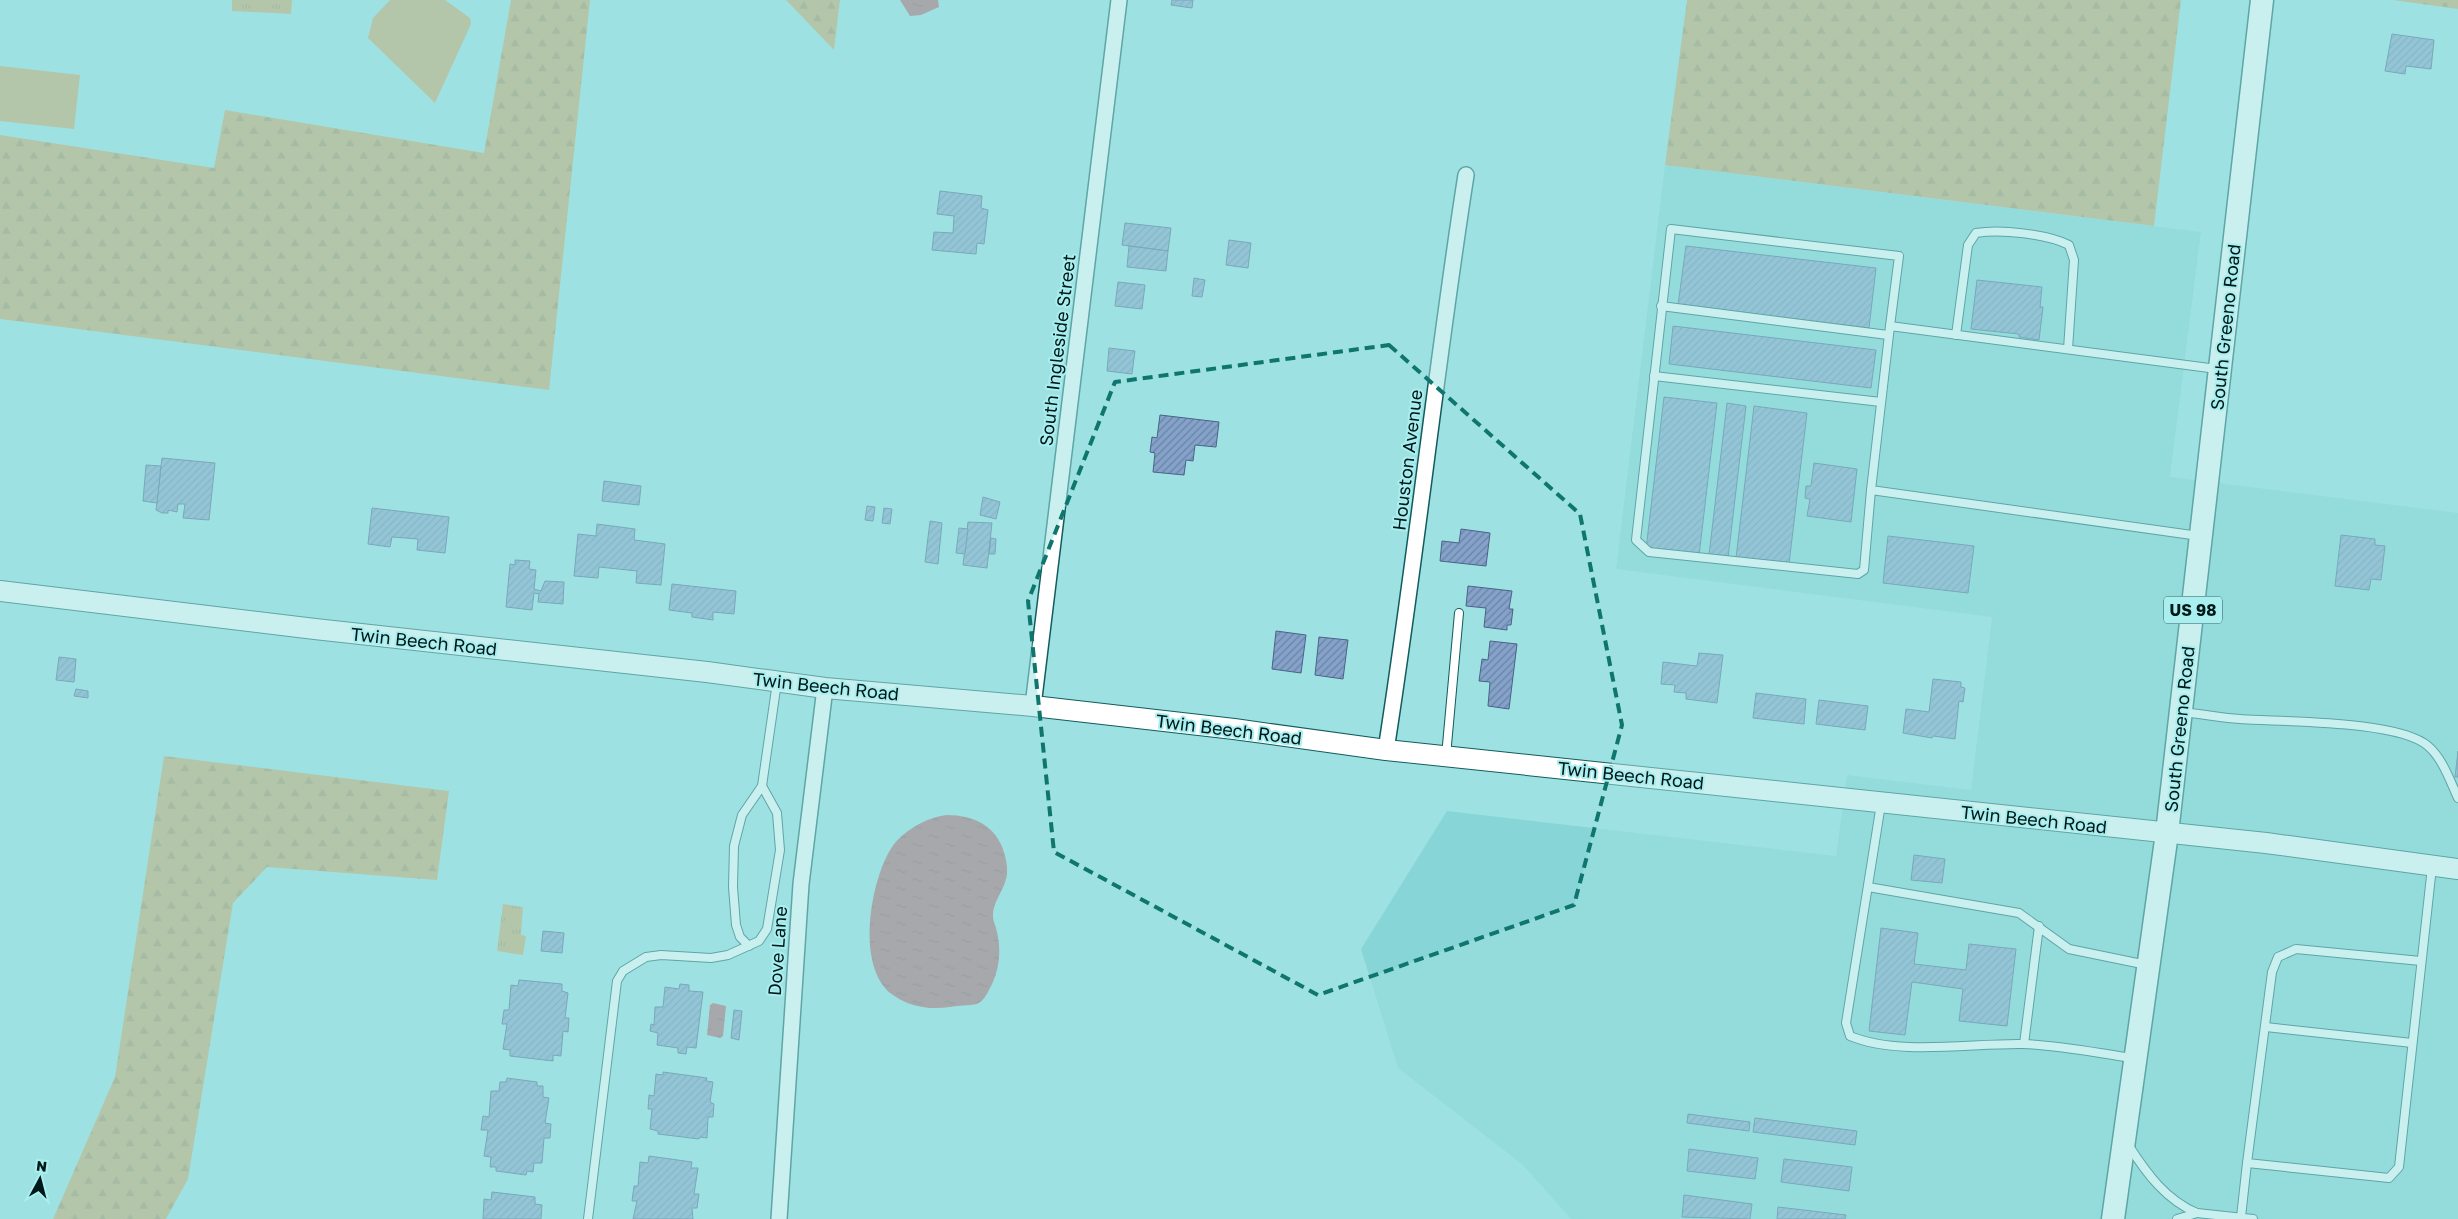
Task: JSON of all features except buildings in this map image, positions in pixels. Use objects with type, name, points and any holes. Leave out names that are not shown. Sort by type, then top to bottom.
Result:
[{"type":"main road","name":"South Greeno Road","points":[[2113,1219],[2167,833],[2262,0]]},
{"type":"street","name":"South Ingleside Street","points":[[1033,706],[1119,0]]},
{"type":"street","name":"Houston Avenue","points":[[1386,750],[1404,638],[1442,329],[1466,175]]},
{"type":"street","name":"Twin Beech Road","points":[[0,591],[315,629],[707,672],[825,688],[1033,706],[1234,729],[1386,750],[2266,843],[2458,869]]},
{"type":"street","name":"Dove Lane","points":[[779,1219],[801,884],[825,688]]},
{"type":"lane","points":[[1671,229],[1899,256],[1888,335],[1864,570],[1858,574],[1649,552],[1636,540],[1661,306],[1671,229]]},
{"type":"lane","points":[[1956,335],[1968,245],[1976,233],[1988,231],[2056,239],[2069,246],[2074,260],[2068,349]]},
{"type":"lane","points":[[1661,306],[1888,335]]},
{"type":"lane","points":[[1890,326],[2220,370]]},
{"type":"lane","points":[[1654,376],[1881,402]]},
{"type":"lane","points":[[1871,490],[2201,536]]},
{"type":"lane","points":[[1446,756],[1459,613]]},
{"type":"lane","points":[[748,946],[740,938],[736,924],[733,887],[734,846],[742,815],[762,786],[777,682]]},
{"type":"lane","points":[[2181,711],[2239,719],[2308,721],[2400,734],[2427,745],[2440,760],[2458,798]]},
{"type":"lane","points":[[588,1219],[617,982],[623,971],[646,957],[661,955],[711,958],[728,956],[759,941],[767,929],[780,850],[776,812],[762,786]]},
{"type":"lane","points":[[1882,802],[1846,1023],[1850,1036],[1868,1044],[1952,1047],[2024,1044],[2136,1058]]},
{"type":"lane","points":[[2247,1163],[2389,1178],[2399,1167],[2433,866]]},
{"type":"lane","points":[[1868,887],[2019,912],[2069,949],[2149,966]]},
{"type":"lane","points":[[2024,1044],[2039,926]]},
{"type":"lane","points":[[2241,1218],[2272,972],[2278,957],[2296,949],[2421,961]]},
{"type":"lane","points":[[2266,1027],[2412,1043]]},
{"type":"lane","points":[[2125,1139],[2141,1165],[2160,1188],[2197,1213]]},
{"type":"lane","points":[[2176,1219],[2197,1213],[2253,1219]]},
{"type":"highlighted area","points":[[1389,345],[1580,514],[1622,725],[1574,905],[1318,995],[1054,852],[1028,601],[1115,382]]},
{"type":"shaded area","points":[[1665,165],[2201,232],[2170,477],[2458,513],[2458,1219],[1571,1219],[1523,1165],[1398,1068],[1361,949],[1447,811],[1836,856],[1847,775],[1971,790],[1992,617],[1616,569]]},
{"type":"green space","points":[[232,0],[292,0],[291,14],[232,11]]},
{"type":"green space","points":[[390,0],[445,0],[470,18],[471,24],[435,103],[368,38],[373,18]]},
{"type":"green space","points":[[511,0],[590,0],[549,390],[0,319],[0,135],[214,168],[225,110],[484,153]]},
{"type":"green space","points":[[786,0],[840,0],[834,50]]},
{"type":"green space","points":[[1687,0],[2181,0],[2154,226],[1665,165]]},
{"type":"green space","points":[[2393,0],[2458,0],[2458,9]]},
{"type":"green space","points":[[0,66],[80,75],[74,129],[0,121]]},
{"type":"green space","points":[[164,756],[449,791],[437,880],[267,867],[233,903],[188,1179],[166,1219],[53,1219],[115,1077]]},
{"type":"green space","points":[[503,904],[523,907],[521,935],[526,936],[523,955],[497,951]]},
{"type":"water","points":[[900,0],[938,0],[939,7],[921,15],[910,16]]},
{"type":"water","points":[[946,815],[977,821],[993,832],[1003,849],[1007,874],[1005,884],[993,912],[999,944],[999,960],[993,983],[983,1000],[979,1003],[974,1005],[927,1008],[899,999],[881,983],[874,966],[870,945],[870,924],[878,880],[884,862],[892,847],[909,830],[931,819]]},
{"type":"water","points":[[713,1003],[726,1006],[723,1036],[720,1038],[707,1035],[710,1005]]}]
